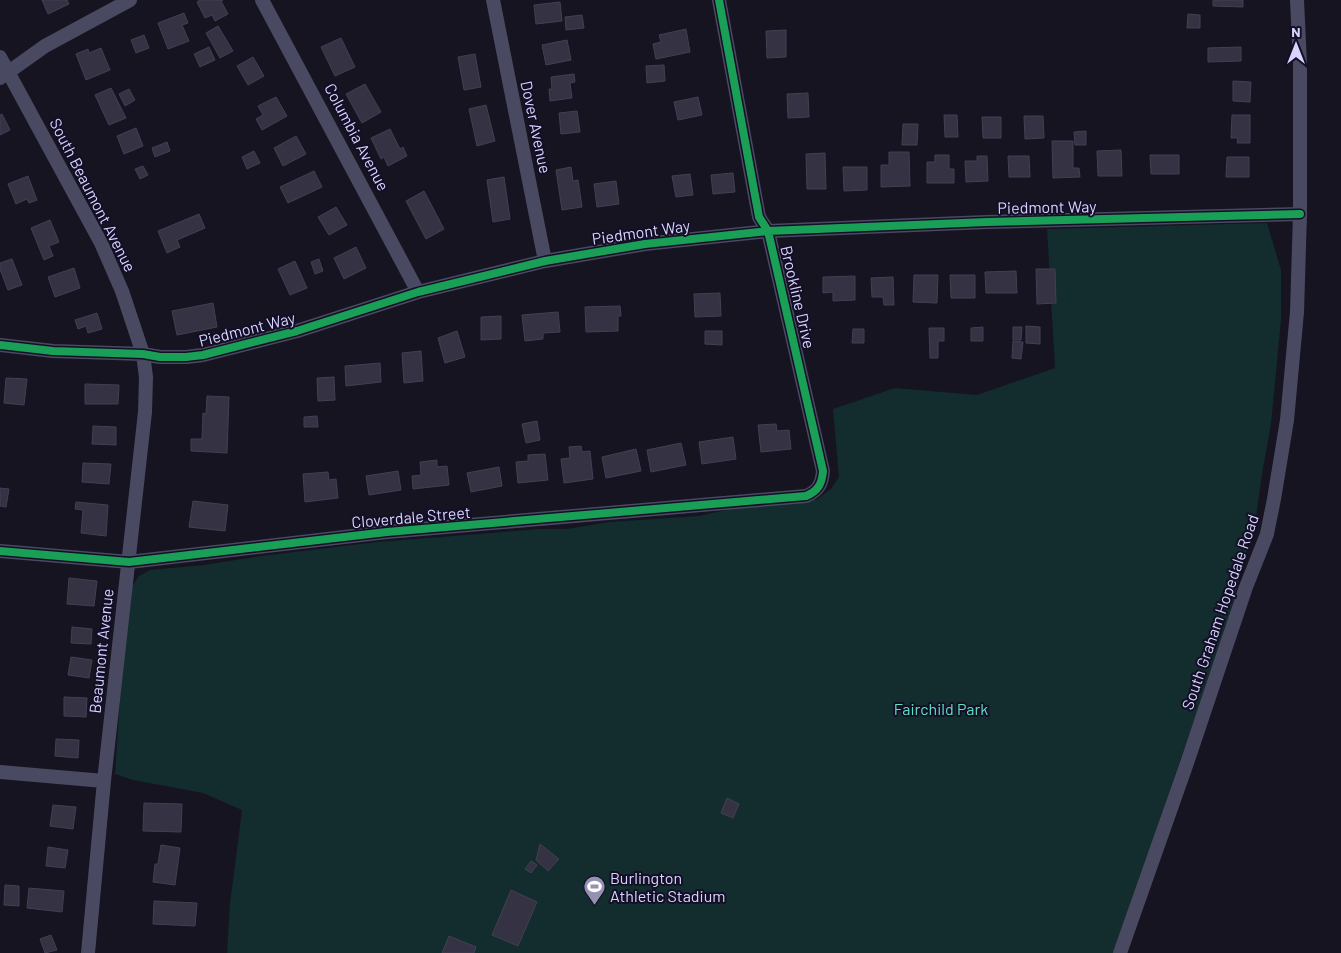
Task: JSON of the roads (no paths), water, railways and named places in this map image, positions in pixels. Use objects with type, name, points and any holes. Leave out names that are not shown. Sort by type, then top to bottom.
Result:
[{"type":"street","points":[[4,74],[45,46],[130,0]]},
{"type":"street","name":"Columbia Avenue","points":[[262,0],[418,292]]},
{"type":"street","name":"Dover Avenue","points":[[493,0],[545,261]]},
{"type":"street","name":"Brookline Drive","points":[[719,0],[759,217],[768,230],[823,471],[821,484]]},
{"type":"street","name":"South Graham Hopedale Road","points":[[1120,953],[1246,588],[1267,534],[1287,420],[1297,312],[1300,214],[1300,64],[1297,0]]},
{"type":"street","name":"South Beaumont Avenue","points":[[0,57],[4,74],[101,243],[122,291],[143,354]]},
{"type":"street","name":"Piedmont Way","points":[[0,345],[169,357],[203,355],[297,331],[418,292],[545,261],[645,244],[768,230],[1300,214]]},
{"type":"street","name":"Beaumont Avenue","points":[[88,953],[104,781],[146,412],[146,377],[143,354]]},
{"type":"street","name":"Cloverdale Street","points":[[0,551],[129,562],[387,532],[806,496],[817,490],[821,484]]},
{"type":"street","points":[[0,772],[104,781]]},
{"type":"place","name":"Burlington Athletic Stadium","points":[[594,906]]},
{"type":"park label","name":"Fairchild Park","points":[[941,709]]}]
